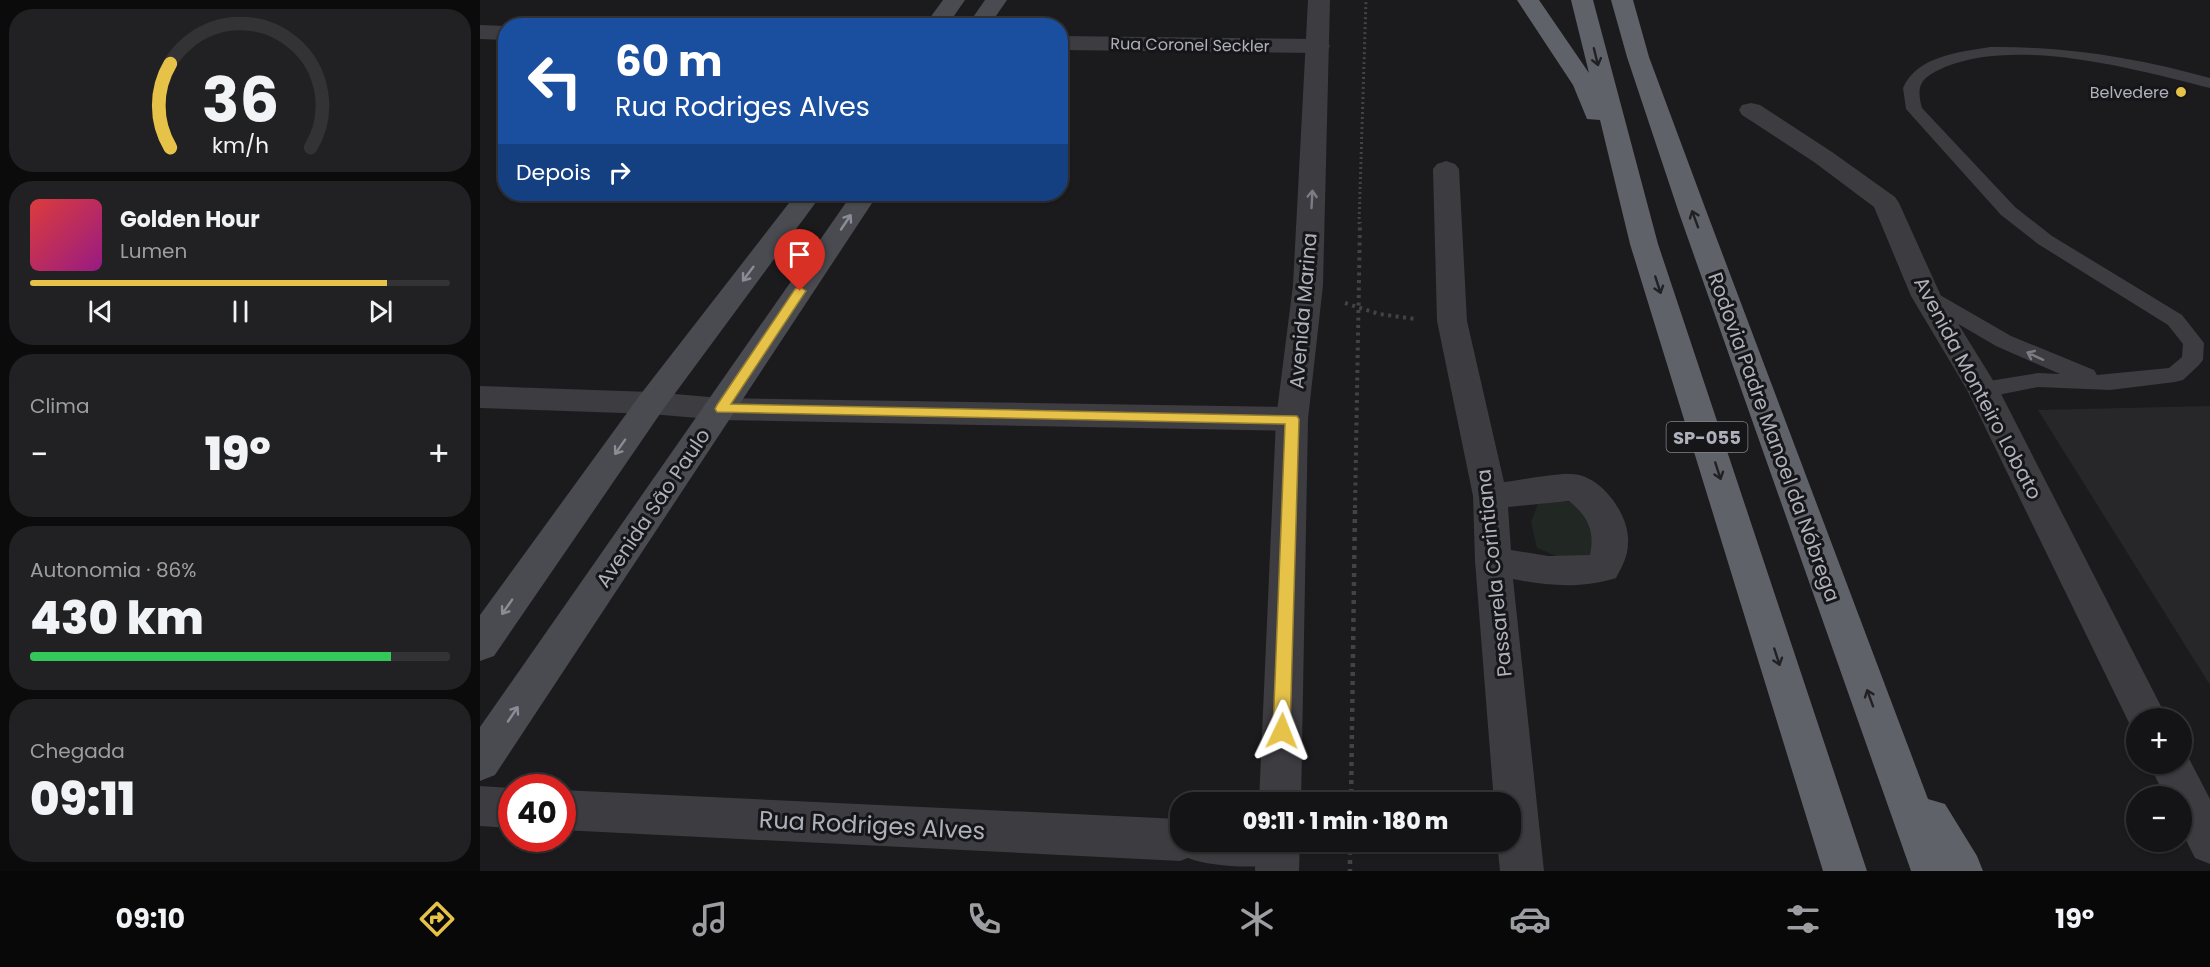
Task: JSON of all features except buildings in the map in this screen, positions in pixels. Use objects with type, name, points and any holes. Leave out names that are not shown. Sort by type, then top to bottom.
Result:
[{"type":"highway","points":[[1528,0],[1585,85],[1644,244]]},
{"type":"highway","name":"SP-055","points":[[1581,0],[1644,244],[1845,871]]},
{"type":"highway","name":"Rodovia Padre Manoel da Nóbrega","points":[[1622,0],[1638,57],[1697,225],[1933,871]]},
{"type":"highway","points":[[1638,57],[1645,12]]},
{"type":"highway","points":[[1885,740],[1960,871]]},
{"type":"main road","points":[[941,18],[954,0]]},
{"type":"main road","points":[[984,18],[996,0]]},
{"type":"main road","points":[[480,645],[651,403],[804,201]]},
{"type":"main road","name":"Avenida São Paulo","points":[[480,762],[860,201]]},
{"type":"street","name":"Avenida Marina","points":[[1280,792],[1292,419],[1308,285],[1319,0]]},
{"type":"street","points":[[480,32],[498,33]]},
{"type":"street","name":"Rua Coronel Seckler","points":[[1068,43],[1319,46]]},
{"type":"street","name":"Avenida Monteiro Lobato","points":[[1751,110],[1823,157],[1886,203],[1926,296],[1983,390],[2143,708]]},
{"type":"street","name":"Passarela Corintiana","points":[[1446,169],[1452,321],[1490,496],[1493,561],[1522,871]]},
{"type":"street","points":[[480,398],[651,403],[721,409],[1292,419]]},
{"type":"street","points":[[1490,496],[1576,487],[1593,500],[1609,522],[1611,554],[1604,568],[1553,573],[1493,561]]},
{"type":"street","points":[[2175,774],[2210,843]]},
{"type":"street","points":[[480,806],[498,807]]},
{"type":"street","name":"Rua Rodriges Alves","points":[[576,811],[1170,840]]},
{"type":"lane","points":[[1983,390],[2038,380],[2110,383],[2175,375],[2192,360],[2194,343],[2175,320],[2045,240],[2008,211],[1914,110],[1910,92],[1917,76],[1942,60],[1975,53],[2035,52],[2088,56],[2188,76],[2210,83]]},
{"type":"lane","points":[[1926,296],[1976,328],[2043,360],[2110,383]]},
{"type":"path","points":[[1351,792],[1358,309],[1366,0]]},
{"type":"path","points":[[1308,285],[1358,309],[1393,318],[1452,321]]},
{"type":"path","points":[[1350,852],[1350,871]]},
{"type":"shaded area","points":[[2210,406],[2210,685],[2038,410]]},
{"type":"shaded area","points":[[1580,502],[1598,544],[1588,558],[1563,559],[1537,548],[1531,522],[1538,504]]},
{"type":"place","name":"Belvedere","points":[[2181,92]]},
{"type":"route","points":[[800,291],[721,409],[1292,419],[1282,731]]}]
